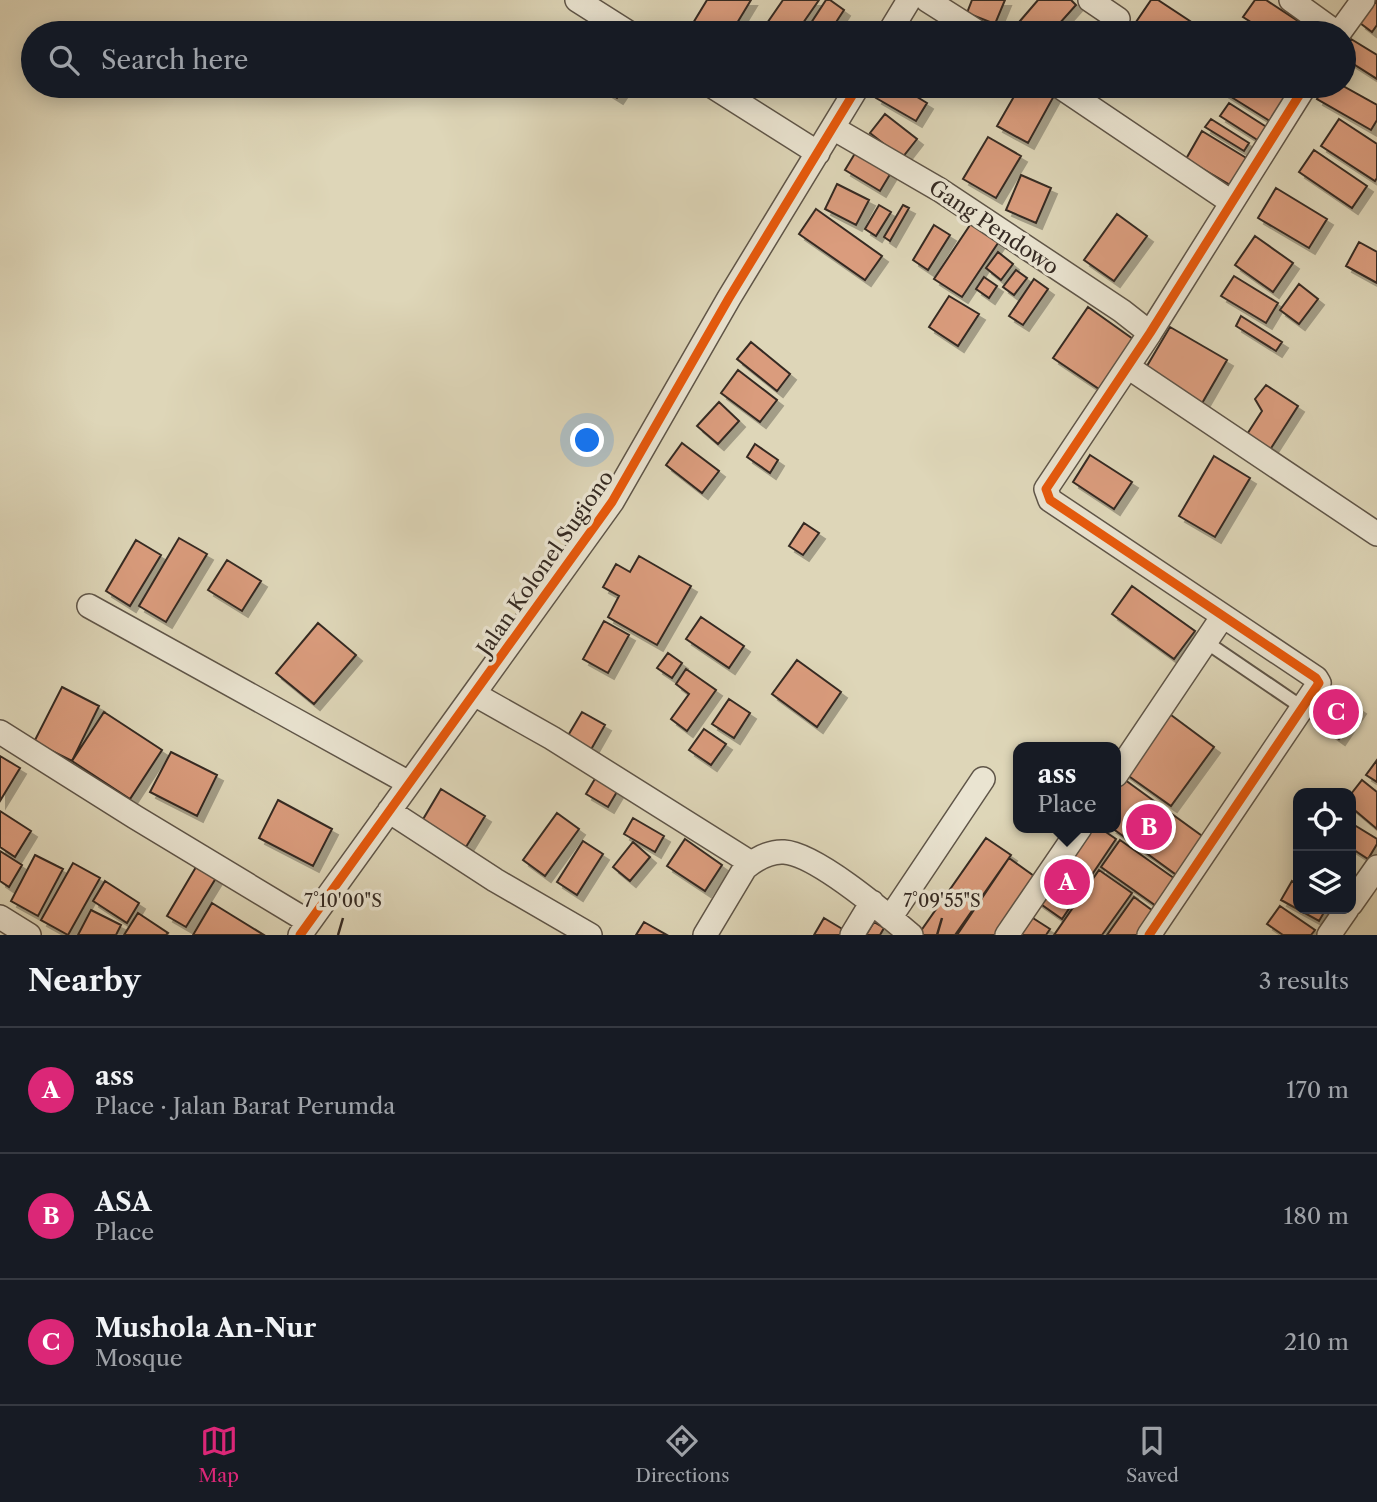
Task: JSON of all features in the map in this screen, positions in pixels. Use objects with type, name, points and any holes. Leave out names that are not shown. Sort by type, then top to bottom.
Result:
[{"type":"street","points":[[577,0],[610,21]]},
{"type":"street","points":[[896,21],[909,0]]},
{"type":"street","points":[[928,0],[960,21]]},
{"type":"street","points":[[1090,0],[1118,19]]},
{"type":"street","points":[[1290,0],[1321,21]]},
{"type":"street","points":[[1347,21],[1363,0]]},
{"type":"street","points":[[731,98],[818,153]]},
{"type":"street","name":"Jalan Kolonel Sugiono","points":[[305,928],[612,502],[729,298],[851,98]]},
{"type":"street","points":[[1077,98],[1231,202]]},
{"type":"street","points":[[1149,935],[1319,683],[1316,678],[1047,497],[1048,485],[1150,333],[1298,98]]},
{"type":"street","name":"Gang Pendowo","points":[[833,128],[940,190],[1122,311],[1150,333]]},
{"type":"street","points":[[1128,367],[1377,534]]},
{"type":"street","points":[[89,606],[409,783]]},
{"type":"street","points":[[1121,768],[1223,616]]},
{"type":"street","points":[[474,694],[552,738],[751,863]]},
{"type":"street","points":[[0,732],[305,928]]},
{"type":"street","points":[[890,918],[984,779]]},
{"type":"street","points":[[389,811],[495,880],[590,935]]},
{"type":"street","points":[[1007,935],[1077,833]]},
{"type":"street","points":[[705,935],[745,868],[766,855],[780,852],[791,853],[819,867],[872,902],[911,935]]},
{"type":"street","points":[[1356,897],[1377,867]]},
{"type":"street","points":[[852,935],[872,902]]},
{"type":"street","points":[[1329,935],[1344,914]]},
{"type":"street","points":[[0,917],[29,935]]},
{"type":"lane","points":[[1206,642],[1303,708]]},
{"type":"building","points":[[707,0],[751,0],[738,21],[694,21]]},
{"type":"building","points":[[783,0],[819,0],[804,21],[769,21]]},
{"type":"building","points":[[826,0],[844,10],[837,21],[812,21]]},
{"type":"building","points":[[972,0],[1005,0],[996,21],[987,21],[967,13]]},
{"type":"building","points":[[1038,0],[1071,0],[1076,5],[1062,21],[1020,21]]},
{"type":"building","points":[[1151,0],[1158,0],[1190,21],[1137,21]]},
{"type":"building","points":[[1255,0],[1266,0],[1298,21],[1249,21],[1243,17]]},
{"type":"building","points":[[1377,0],[1377,25],[1372,32],[1360,23]]},
{"type":"building","points":[[1356,42],[1377,55],[1377,79],[1356,66]]},
{"type":"building","points":[[1356,93],[1377,105],[1377,120],[1371,130],[1317,99],[1356,98]]},
{"type":"building","points":[[876,98],[919,98],[927,103],[916,121]]},
{"type":"building","points":[[1013,98],[1053,98],[1028,143],[997,126]]},
{"type":"building","points":[[1233,98],[1288,98],[1273,123]]},
{"type":"building","points":[[1229,103],[1268,128],[1259,141],[1220,116]]},
{"type":"building","points":[[885,114],[917,139],[902,158],[870,133]]},
{"type":"building","points":[[1211,119],[1249,143],[1244,151],[1205,127]]},
{"type":"building","points":[[1339,119],[1377,144],[1375,181],[1321,146]]},
{"type":"building","points":[[1202,131],[1248,159],[1232,186],[1186,159]]},
{"type":"building","points":[[988,137],[1021,156],[996,198],[963,179]]},
{"type":"building","points":[[857,150],[892,171],[880,191],[845,170]]},
{"type":"building","points":[[1314,150],[1367,186],[1352,208],[1299,172]]},
{"type":"building","points":[[1021,175],[1051,188],[1036,223],[1006,210]]},
{"type":"building","points":[[837,184],[869,200],[856,225],[825,209]]},
{"type":"building","points":[[1276,188],[1327,219],[1309,248],[1258,218]]},
{"type":"building","points":[[879,205],[891,212],[876,236],[865,229]]},
{"type":"building","points":[[903,205],[909,208],[890,241],[884,237]]},
{"type":"building","points":[[816,209],[882,256],[865,280],[799,234]]},
{"type":"building","points":[[1117,214],[1147,236],[1114,281],[1084,260]]},
{"type":"building","points":[[972,222],[1000,240],[962,297],[934,279]]},
{"type":"building","points":[[934,225],[950,235],[928,270],[913,260]]},
{"type":"building","points":[[1255,236],[1293,263],[1273,292],[1235,265]]},
{"type":"building","points":[[1359,242],[1377,252],[1377,283],[1346,266]]},
{"type":"building","points":[[998,252],[1013,264],[1001,280],[986,268]]},
{"type":"building","points":[[1016,270],[1027,278],[1014,295],[1003,287]]},
{"type":"building","points":[[1234,276],[1278,303],[1266,323],[1221,296]]},
{"type":"building","points":[[984,277],[997,286],[989,298],[976,289]]},
{"type":"building","points":[[1034,279],[1048,289],[1023,325],[1009,316]]},
{"type":"building","points":[[1299,284],[1318,299],[1299,324],[1280,310]]},
{"type":"building","points":[[949,296],[979,314],[958,346],[929,327]]},
{"type":"building","points":[[1088,307],[1133,339],[1099,389],[1053,358]]},
{"type":"building","points":[[1241,316],[1282,342],[1276,351],[1236,326]]},
{"type":"building","points":[[1170,327],[1227,360],[1201,405],[1144,371]]},
{"type":"building","points":[[751,342],[790,374],[777,391],[737,359]]},
{"type":"building","points":[[738,370],[777,400],[760,422],[721,393]]},
{"type":"building","points":[[1266,385],[1298,406],[1266,456],[1244,439],[1262,411],[1255,399]]},
{"type":"building","points":[[719,402],[739,421],[718,444],[697,426]]},
{"type":"building","points":[[682,443],[719,471],[702,493],[666,465]]},
{"type":"building","points":[[755,444],[778,460],[770,473],[747,457]]},
{"type":"building","points":[[1090,455],[1132,482],[1114,509],[1073,482]]},
{"type":"building","points":[[1214,456],[1250,478],[1215,537],[1179,516]]},
{"type":"building","points":[[804,523],[819,533],[803,555],[789,546]]},
{"type":"building","points":[[179,538],[207,554],[166,622],[139,606]]},
{"type":"building","points":[[136,540],[161,555],[130,606],[106,591]]},
{"type":"building","points":[[639,556],[691,586],[657,645],[608,617],[619,596],[603,587],[616,564],[630,572]]},
{"type":"building","points":[[227,560],[261,581],[242,611],[208,590]]},
{"type":"building","points":[[1132,586],[1195,631],[1174,659],[1112,614]]},
{"type":"building","points":[[701,617],[744,646],[729,668],[686,639]]},
{"type":"building","points":[[604,621],[629,635],[608,673],[583,659]]},
{"type":"building","points":[[318,623],[356,655],[314,704],[276,673]]},
{"type":"building","points":[[668,653],[682,663],[672,678],[657,668]]},
{"type":"building","points":[[797,660],[841,692],[817,727],[772,694]]},
{"type":"building","points":[[686,669],[716,690],[687,731],[671,719],[689,694],[676,684]]},
{"type":"building","points":[[62,687],[99,706],[72,761],[34,742]]},
{"type":"building","points":[[1330,687],[1360,708],[1339,739],[1308,717]]},
{"type":"building","points":[[729,699],[750,713],[734,738],[712,724]]},
{"type":"building","points":[[104,712],[162,750],[130,799],[72,761]]},
{"type":"building","points":[[582,712],[605,725],[589,753],[566,739]]},
{"type":"building","points":[[1167,712],[1214,747],[1171,806],[1123,772]]},
{"type":"building","points":[[704,729],[726,744],[711,765],[689,750]]},
{"type":"building","points":[[171,752],[217,775],[197,816],[150,792]]},
{"type":"building","points":[[0,756],[20,768],[0,801]]},
{"type":"building","points":[[1377,760],[1377,782],[1366,775]]},
{"type":"building","points":[[596,777],[618,790],[608,807],[586,794]]},
{"type":"building","points":[[1121,777],[1209,841],[1182,879],[1119,833],[1121,833]]},
{"type":"building","points":[[1362,780],[1377,792],[1377,829],[1356,811],[1356,788]]},
{"type":"building","points":[[441,789],[485,816],[466,847],[422,821]]},
{"type":"building","points":[[278,800],[332,829],[313,866],[259,838]]},
{"type":"building","points":[[0,811],[31,831],[15,857],[0,847]]},
{"type":"building","points":[[557,813],[579,829],[545,876],[523,860]]},
{"type":"building","points":[[633,818],[664,836],[655,852],[624,834]]},
{"type":"building","points":[[1356,826],[1377,839],[1368,859],[1356,851]]},
{"type":"building","points":[[1081,833],[1107,833],[1116,839],[1062,919],[1035,900]]},
{"type":"building","points":[[986,838],[1011,855],[955,935],[918,935]]},
{"type":"building","points":[[685,839],[722,865],[705,891],[667,866]]},
{"type":"building","points":[[1120,840],[1178,881],[1159,908],[1101,867]]},
{"type":"building","points":[[583,841],[603,854],[577,895],[557,882]]},
{"type":"building","points":[[633,842],[650,857],[630,881],[613,867]]},
{"type":"building","points":[[0,851],[22,865],[9,887],[0,881]]},
{"type":"building","points":[[35,855],[63,869],[38,916],[11,901]]},
{"type":"building","points":[[1009,858],[1041,881],[1004,935],[957,935]]},
{"type":"building","points":[[73,863],[100,878],[68,935],[41,920]]},
{"type":"building","points":[[196,867],[216,878],[186,927],[167,916]]},
{"type":"building","points":[[1099,870],[1132,893],[1102,935],[1054,935]]},
{"type":"building","points":[[105,881],[139,903],[127,923],[93,901]]},
{"type":"building","points":[[1292,881],[1293,907],[1281,900]]},
{"type":"building","points":[[1134,897],[1160,916],[1147,935],[1107,935]]},
{"type":"building","points":[[212,903],[264,935],[193,935]]},
{"type":"building","points":[[1280,906],[1315,930],[1311,935],[1283,935],[1267,924]]},
{"type":"building","points":[[91,910],[121,925],[116,935],[78,935]]},
{"type":"building","points":[[138,913],[168,933],[124,935]]},
{"type":"building","points":[[1025,913],[1050,929],[1046,935],[1010,935]]},
{"type":"building","points":[[1306,914],[1323,914],[1319,921]]},
{"type":"building","points":[[824,918],[844,930],[841,935],[814,935]]},
{"type":"building","points":[[644,922],[667,935],[636,935]]},
{"type":"building","points":[[874,922],[884,928],[880,935],[866,935]]},
{"type":"cycle path","points":[[300,935],[612,502],[729,298],[851,98]]},
{"type":"cycle path","points":[[1149,935],[1319,683],[1316,678],[1050,500],[1046,489],[1150,333],[1297,98]]},
{"type":"place","name":"Mushola An-Nur","points":[[1336,712]]},
{"type":"place","name":"ASA","points":[[1149,827]]},
{"type":"place","name":"ass","points":[[1067,882]]}]
